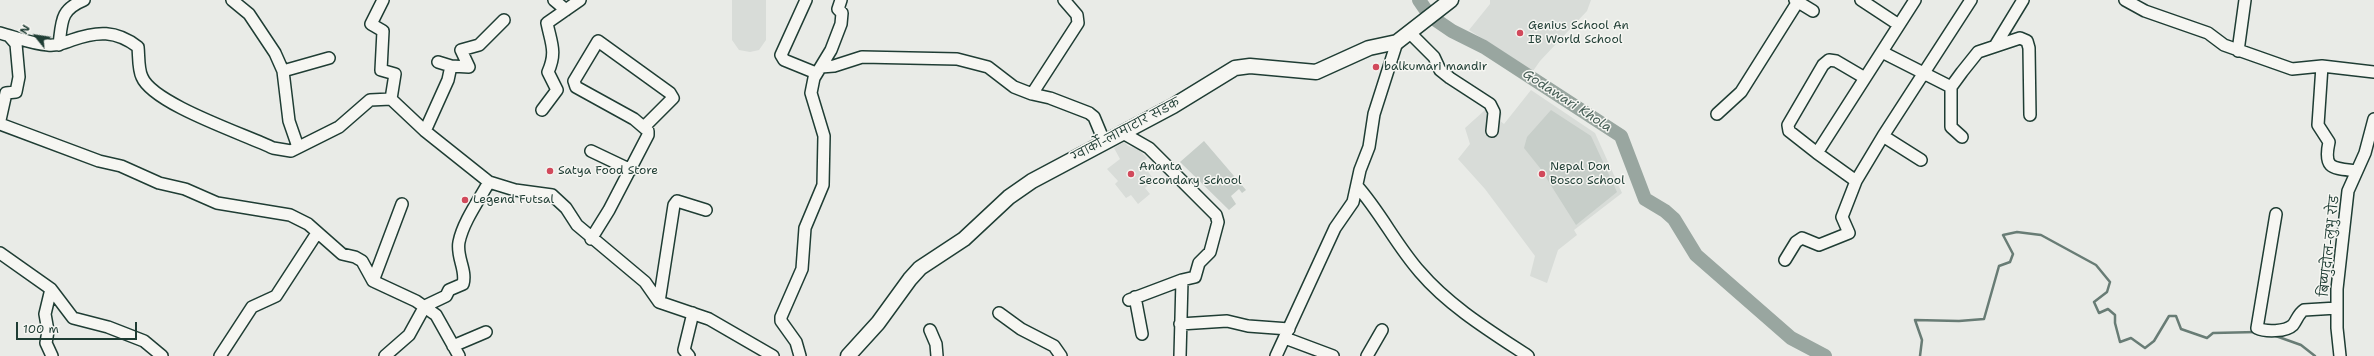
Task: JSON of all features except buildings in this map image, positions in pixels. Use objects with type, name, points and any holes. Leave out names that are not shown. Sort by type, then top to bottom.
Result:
[{"type":"main road","points":[[1398,42],[1412,29],[1451,0]]},
{"type":"main road","name":"ग्वार्को-लामाटार सडक","points":[[848,356],[878,323],[910,279],[920,268],[964,239],[1020,189],[1104,141],[1173,106],[1235,68],[1250,66],[1316,72],[1369,48],[1398,42]]},
{"type":"street","points":[[59,44],[64,14],[74,4],[84,0]]},
{"type":"street","points":[[232,0],[249,14],[275,53],[283,71],[289,121],[298,147]]},
{"type":"street","points":[[383,0],[371,24],[383,31],[381,70],[395,74],[391,99]]},
{"type":"street","points":[[554,0],[566,10]]},
{"type":"street","points":[[542,110],[557,90],[548,72],[553,60],[554,51],[547,23],[580,0]]},
{"type":"street","points":[[806,0],[781,55],[784,60],[819,70],[862,57],[957,59],[988,67],[1014,87],[1032,94],[1050,98],[1089,113],[1094,117],[1104,141]]},
{"type":"street","points":[[800,356],[796,342],[781,321],[802,269],[805,228],[820,195],[824,177],[824,136],[811,100],[811,93],[819,70],[831,50],[841,24],[842,13],[838,9],[841,0]]},
{"type":"street","points":[[1032,94],[1078,23],[1077,15],[1064,0]]},
{"type":"street","points":[[1861,0],[1899,25]]},
{"type":"street","points":[[1817,153],[1915,0]]},
{"type":"street","points":[[1785,260],[1796,242],[1802,238],[1819,245],[1848,233],[1842,216],[1856,182],[1883,136],[1970,0]]},
{"type":"street","points":[[1995,46],[2023,0]]},
{"type":"street","points":[[2125,0],[2145,11],[2208,33],[2224,45],[2238,51],[2292,69],[2322,66],[2374,72]]},
{"type":"street","points":[[2238,51],[2245,0]]},
{"type":"street","points":[[1716,114],[1741,92],[1796,1],[1813,11]]},
{"type":"street","points":[[438,62],[451,66],[469,67],[461,50],[479,45],[504,20]]},
{"type":"street","points":[[1412,29],[1434,57],[1440,70],[1490,104],[1494,112],[1492,131]]},
{"type":"street","points":[[5,34],[48,45],[59,44],[87,35],[104,33],[126,37],[138,46],[141,76],[149,88],[166,101],[273,148],[291,151],[338,127],[370,100],[391,99],[425,131],[489,182],[515,190],[552,195],[566,208],[577,225],[591,239],[645,282],[659,302],[708,319],[773,356]]},
{"type":"street","points":[[0,120],[6,93],[16,92],[18,84],[16,44],[5,34]]},
{"type":"street","points":[[1962,137],[1951,127],[1951,87],[1978,52],[2020,38],[2027,41],[2029,48],[2030,115]]},
{"type":"street","points":[[591,239],[648,135],[648,131],[634,119],[576,87],[574,81],[598,42],[670,93],[673,98],[644,127]]},
{"type":"street","points":[[1276,356],[1335,228],[1353,202],[1369,147],[1374,114],[1398,42]]},
{"type":"street","points":[[1882,52],[1951,87]]},
{"type":"street","points":[[283,71],[329,58]]},
{"type":"street","points":[[1856,182],[1788,131],[1788,125],[1823,65],[1829,60],[1836,61],[1865,78]]},
{"type":"street","points":[[425,131],[448,80],[451,66]]},
{"type":"street","points":[[2322,66],[2318,125],[2329,142],[2326,157],[2328,164],[2334,168],[2357,171]]},
{"type":"street","name":"बिष्णुदोल-लुभु रोड","points":[[2340,355],[2337,289],[2348,191],[2365,153],[2374,119]]},
{"type":"street","points":[[0,124],[99,161],[121,166],[159,183],[185,189],[217,203],[290,215],[308,224],[342,254],[355,257],[362,261],[374,281],[425,306],[441,322],[459,356]]},
{"type":"street","points":[[1121,132],[1149,148],[1216,215],[1218,222],[1210,252],[1199,263],[1195,277],[1182,280],[1132,298],[1142,334]]},
{"type":"street","points":[[1883,136],[1921,160]]},
{"type":"street","points":[[591,151],[630,170]]},
{"type":"street","points":[[385,356],[409,335],[425,306],[446,296],[449,290],[463,284],[465,277],[459,243],[463,231],[489,182]]},
{"type":"street","points":[[1357,186],[1374,205],[1420,272],[1477,324],[1528,356]]},
{"type":"street","points":[[659,302],[674,206],[677,201],[683,201],[706,210]]},
{"type":"street","points":[[374,281],[402,204]]},
{"type":"street","points":[[2276,214],[2256,328],[2260,330],[2287,330],[2294,324],[2300,313],[2304,310],[2337,308]]},
{"type":"street","points":[[220,356],[252,307],[276,296],[317,233]]},
{"type":"street","points":[[0,253],[51,289],[73,318],[108,326],[144,341],[162,356]]},
{"type":"street","points":[[1180,356],[1182,280]]},
{"type":"street","points":[[51,289],[45,314],[48,331],[46,343],[52,356]]},
{"type":"street","points":[[687,355],[684,350],[693,313]]},
{"type":"street","points":[[999,313],[1020,330],[1054,346],[1061,356]]},
{"type":"street","points":[[1180,324],[1227,321],[1287,334],[1333,356]]},
{"type":"street","points":[[930,330],[936,344],[937,356]]},
{"type":"street","points":[[1366,356],[1382,330]]},
{"type":"street","points":[[453,346],[486,332]]},
{"type":"shaded area","points":[[732,0],[766,0],[766,40],[759,50],[750,52],[739,50],[732,40]]},
{"type":"shaded area","name":"Genius School An IB World School","points":[[1490,0],[1591,0],[1587,11],[1540,61],[1533,71],[1469,30],[1490,4]]},
{"type":"shaded area","name":"Nepal Don Bosco School","points":[[1531,90],[1595,133],[1622,193],[1574,230],[1577,235],[1558,250],[1547,283],[1530,276],[1535,256],[1485,189],[1458,159],[1470,144],[1465,128],[1495,101],[1502,114],[1499,120],[1504,124]]},
{"type":"shaded area","points":[[1551,110],[1591,136],[1617,192],[1576,225],[1540,168],[1524,148],[1527,137]]},
{"type":"shaded area","points":[[1204,141],[1246,190],[1242,193],[1239,189],[1231,196],[1236,204],[1229,210],[1180,162]]},
{"type":"shaded area","name":"Ananta Secondary School","points":[[1124,142],[1128,146],[1138,149],[1147,158],[1142,163],[1154,180],[1145,188],[1150,194],[1138,204],[1131,195],[1126,198],[1115,184],[1118,181],[1107,169],[1120,159],[1114,148]]},
{"type":"waterway","name":"Godawari Khola","points":[[1419,0],[1430,16],[1452,31],[1484,47],[1621,136],[1645,199],[1665,211],[1674,219],[1696,255],[1791,338],[1825,356]]},
{"type":"waterway","points":[[1920,356],[1922,340],[1915,320],[1959,321],[1984,319],[1999,266],[2010,262],[2013,254],[2003,235],[2017,232],[2041,235],[2096,265],[2110,282],[2107,292],[2094,302],[2099,313],[2108,309],[2115,315],[2115,323],[2120,342],[2131,338],[2145,348],[2154,341],[2169,316],[2176,316],[2181,329],[2207,338],[2213,333],[2257,332]]},
{"type":"waterway","points":[[2273,335],[2301,345],[2315,356]]},
{"type":"place","name":"Genius School An IB World School","points":[[1520,33]]},
{"type":"place","name":"balkumari mandir","points":[[1376,67]]},
{"type":"place","name":"Satya Food Store","points":[[550,171]]},
{"type":"place","name":"Ananta Secondary School","points":[[1131,174]]},
{"type":"place","name":"Nepal Don Bosco School","points":[[1542,174]]},
{"type":"place","name":"Legend Futsal","points":[[465,200]]}]
